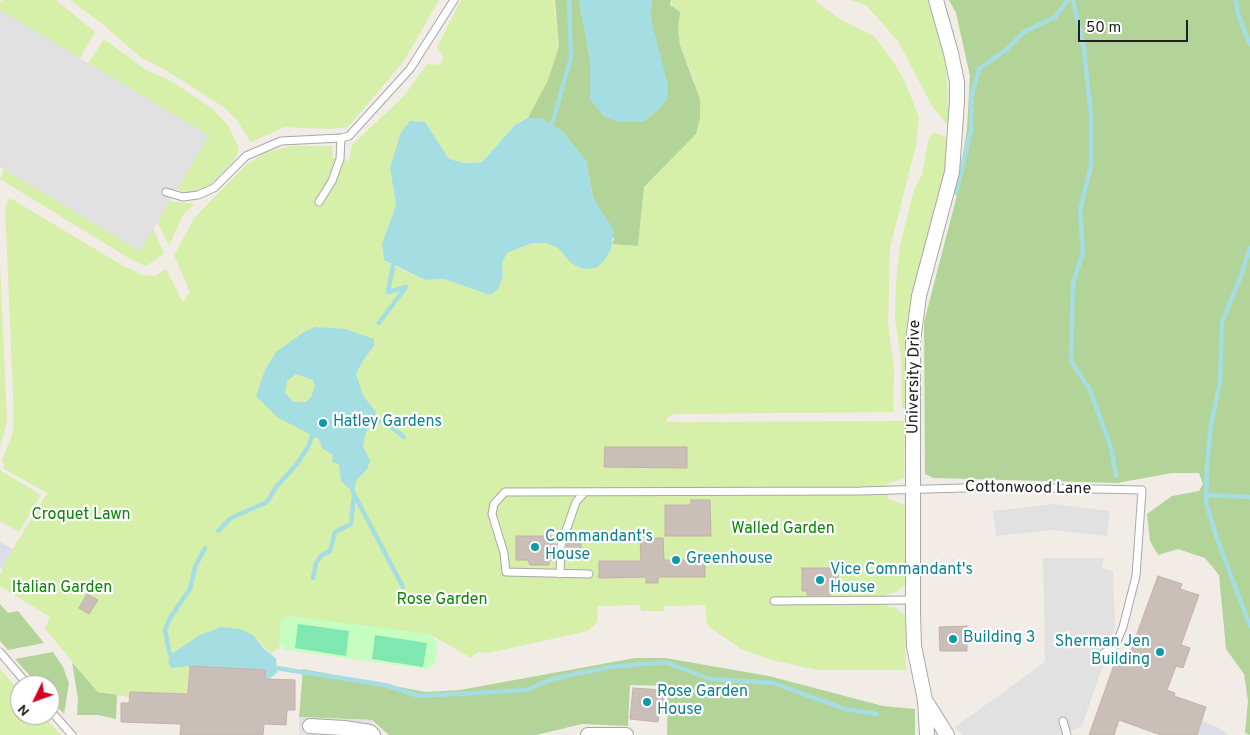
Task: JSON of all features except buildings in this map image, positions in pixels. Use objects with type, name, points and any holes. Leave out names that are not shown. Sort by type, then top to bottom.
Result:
[{"type":"street","name":"University Drive","points":[[927,735],[925,700],[914,646],[915,319],[924,273],[952,172],[956,135],[957,82],[944,24],[936,0]]},
{"type":"street","name":"University Drive","points":[[925,700],[947,735]]},
{"type":"street","points":[[310,726],[344,728],[370,732],[373,735]]},
{"type":"street","points":[[588,735],[626,735]]},
{"type":"lane","points":[[166,192],[182,197],[214,188],[246,156],[281,141],[349,136],[410,69],[454,0]]},
{"type":"lane","points":[[319,202],[332,181],[340,159],[342,138]]},
{"type":"lane","name":"Cottonwood Lane","points":[[560,574],[506,572],[504,553],[492,514],[494,504],[505,492],[584,493],[997,487],[1142,490],[1136,576],[1123,626],[1115,646],[1098,657]]},
{"type":"lane","points":[[584,493],[576,502],[561,545],[560,574],[589,574]]},
{"type":"lane","points":[[774,601],[913,600]]},
{"type":"lane","points":[[0,652],[20,675]]},
{"type":"lane","points":[[60,721],[72,735]]},
{"type":"lane","points":[[1063,721],[1067,735]]},
{"type":"green space","points":[[3,0],[56,0],[95,32],[80,58],[0,10],[0,2]]},
{"type":"green space","points":[[70,0],[439,0],[404,61],[348,127],[330,129],[285,127],[251,142],[236,119],[225,108],[167,71],[140,57],[105,26]]},
{"type":"green space","points":[[461,0],[554,0],[559,46],[548,80],[528,118],[515,125],[482,162],[465,163],[449,159],[425,122],[390,168],[396,205],[382,244],[384,260],[398,268],[425,280],[444,279],[490,295],[503,277],[502,263],[507,253],[532,243],[546,243],[558,248],[571,263],[604,261],[612,244],[638,246],[644,187],[696,134],[694,80],[680,45],[671,0],[814,0],[841,20],[874,36],[895,64],[906,84],[919,118],[916,145],[890,248],[888,324],[894,369],[893,412],[675,414],[667,417],[667,422],[905,421],[904,478],[887,484],[888,499],[905,505],[905,585],[894,593],[886,594],[888,607],[894,607],[905,615],[906,670],[817,670],[772,660],[741,649],[712,629],[707,624],[705,605],[664,606],[664,611],[641,611],[640,605],[598,606],[597,622],[588,631],[488,653],[478,652],[471,658],[433,636],[281,622],[280,646],[271,654],[254,636],[171,668],[190,666],[188,694],[130,692],[129,697],[98,692],[46,630],[45,628],[50,617],[0,586],[0,575],[3,570],[1,568],[47,493],[3,468],[5,465],[1,462],[12,436],[14,418],[5,206],[10,198],[120,264],[142,275],[155,276],[166,269],[183,302],[190,292],[174,255],[195,217],[246,165],[265,153],[290,146],[332,146],[333,158],[349,161],[352,145],[404,96],[427,64],[439,65],[442,62],[443,57],[437,47]]},
{"type":"green space","points":[[555,0],[579,0],[590,58],[590,99],[642,122],[658,110],[667,99],[650,16],[652,0],[671,0],[670,5],[680,12],[678,30],[680,45],[700,99],[700,118],[696,134],[644,187],[638,246],[612,244],[614,239],[593,198],[586,161],[563,132],[540,118],[528,118],[548,80],[559,46]]},
{"type":"green space","points":[[850,0],[927,0],[936,24],[946,67],[950,128],[932,106],[898,41],[866,5]]},
{"type":"green space","points":[[949,0],[1250,0],[1250,735],[1245,733],[1248,701],[1244,674],[1226,649],[1219,575],[1205,558],[1178,549],[1158,555],[1150,541],[1147,514],[1172,496],[1199,491],[1203,484],[1199,473],[1172,473],[1117,483],[933,478],[925,474],[924,322],[956,199],[967,129],[970,76],[956,13]]},
{"type":"green space","points":[[104,39],[146,70],[173,82],[214,110],[229,127],[239,149],[235,159],[208,187],[188,193],[177,189],[209,136],[88,63]]},
{"type":"green space","points":[[934,132],[950,139],[948,159],[913,299],[905,344],[906,408],[902,408],[901,358],[895,320],[896,282],[900,245],[914,190],[922,175],[929,138]]},
{"type":"green space","points":[[4,169],[140,251],[153,228],[164,254],[146,266],[135,262],[0,179]]},
{"type":"green space","points":[[170,201],[194,204],[183,215],[169,246],[157,222]]},
{"type":"green space","points":[[0,261],[7,422],[0,447]]},
{"type":"green space","points":[[0,470],[41,495],[19,532],[0,521]]},
{"type":"green space","points":[[0,604],[8,613],[18,611],[44,643],[8,650],[0,641]]},
{"type":"green space","points":[[290,616],[430,634],[438,643],[435,664],[427,669],[285,650],[279,643],[281,622]]},
{"type":"green space","points":[[298,624],[349,631],[346,656],[295,648]]},
{"type":"green space","points":[[375,635],[427,643],[423,667],[372,659]]},
{"type":"green space","points":[[53,652],[63,667],[69,683],[64,714],[60,710],[60,675],[29,675],[15,659]]},
{"type":"green space","points":[[635,658],[665,658],[769,676],[883,706],[915,709],[915,735],[667,735],[668,686],[630,685],[628,726],[582,724],[536,735],[389,735],[372,720],[299,717],[303,669],[426,692],[460,690]]},
{"type":"green space","points":[[72,662],[98,692],[117,695],[116,719],[98,715],[77,715],[78,699]]},
{"type":"green space","points":[[0,669],[10,680],[10,725],[52,725],[61,735],[0,735]]},
{"type":"shaded area","points":[[0,10],[209,136],[140,251],[0,167]]},
{"type":"shaded area","points":[[1054,504],[1110,511],[1107,536],[1052,530],[996,536],[993,511]]},
{"type":"shaded area","points":[[0,542],[13,549],[1,568],[0,568]]},
{"type":"shaded area","points":[[1043,558],[1104,558],[1102,568],[1113,571],[1115,626],[1113,634],[1107,642],[1107,663],[1100,673],[1082,726],[1063,735],[962,735],[955,727],[1045,662]]},
{"type":"shaded area","points":[[299,717],[372,720],[370,735],[299,735]]},
{"type":"shaded area","points":[[1202,721],[1217,727],[1229,735],[1197,735]]},
{"type":"water","points":[[579,0],[652,0],[650,16],[668,85],[667,99],[658,110],[642,122],[620,122],[604,117],[590,99],[590,58]]},
{"type":"water","points":[[528,118],[540,118],[563,132],[586,161],[593,198],[614,230],[611,249],[604,261],[596,268],[583,269],[571,263],[558,248],[546,243],[532,243],[507,253],[502,263],[503,277],[498,289],[490,295],[444,279],[425,280],[384,260],[382,244],[396,205],[390,168],[401,132],[410,121],[425,122],[449,159],[465,163],[482,162],[515,125]]},
{"type":"water","points":[[315,327],[345,329],[374,339],[374,346],[356,374],[364,397],[376,412],[375,423],[366,432],[363,446],[370,461],[367,469],[356,481],[354,493],[341,481],[339,464],[332,462],[333,455],[322,448],[319,439],[277,417],[256,396],[265,370],[276,352],[304,332]],"holes":[[[296,374],[313,380],[315,385],[311,397],[306,402],[293,402],[285,392],[287,381]]]},
{"type":"water","points":[[221,627],[241,629],[254,636],[265,650],[276,658],[277,673],[269,679],[265,679],[265,670],[190,666],[171,668],[168,663],[170,655],[200,635]]},
{"type":"waterway","points":[[552,124],[571,57],[569,0]]},
{"type":"waterway","points":[[956,193],[971,130],[972,94],[979,69],[1007,49],[1024,32],[1055,17],[1068,0]]},
{"type":"waterway","points":[[1073,0],[1084,49],[1091,115],[1091,165],[1080,211],[1083,253],[1073,283],[1071,361],[1090,390],[1111,448],[1116,476]]},
{"type":"waterway","points":[[1236,0],[1238,14],[1250,44]]},
{"type":"waterway","points":[[1250,248],[1222,322],[1220,382],[1211,425],[1206,502],[1216,536],[1250,626]]},
{"type":"waterway","points":[[379,323],[406,287],[388,292],[393,266]]},
{"type":"waterway","points":[[376,420],[385,422],[404,437]]},
{"type":"waterway","points":[[218,531],[231,518],[267,502],[277,486],[297,464],[308,447],[312,436]]},
{"type":"waterway","points":[[353,492],[403,587]]},
{"type":"waterway","points":[[1206,495],[1250,497]]},
{"type":"waterway","points":[[313,578],[316,563],[322,555],[330,551],[335,532],[351,524],[354,496]]},
{"type":"waterway","points":[[170,655],[165,630],[170,618],[190,589],[195,567],[205,548]]},
{"type":"waterway","points":[[276,668],[385,685],[419,696],[527,690],[552,679],[610,667],[665,662],[710,679],[773,683],[845,709],[877,714]]},
{"type":"place","name":"Hatley Gardens","points":[[323,423]]},
{"type":"place","name":"Commandant's House","points":[[535,547]]},
{"type":"place","name":"Greenhouse","points":[[676,560]]},
{"type":"place","name":"Vice Commandant's House","points":[[820,580]]},
{"type":"place","name":"Building 3","points":[[953,639]]},
{"type":"place","name":"Sherman Jen Building","points":[[1160,652]]},
{"type":"place","name":"Rose Garden House","points":[[647,702]]},
{"type":"park label","name":"Croquet Lawn","points":[[81,516]]},
{"type":"park label","name":"Walled Garden","points":[[783,530]]},
{"type":"park label","name":"Italian Garden","points":[[62,589]]},
{"type":"park label","name":"Rose Garden","points":[[442,601]]}]
